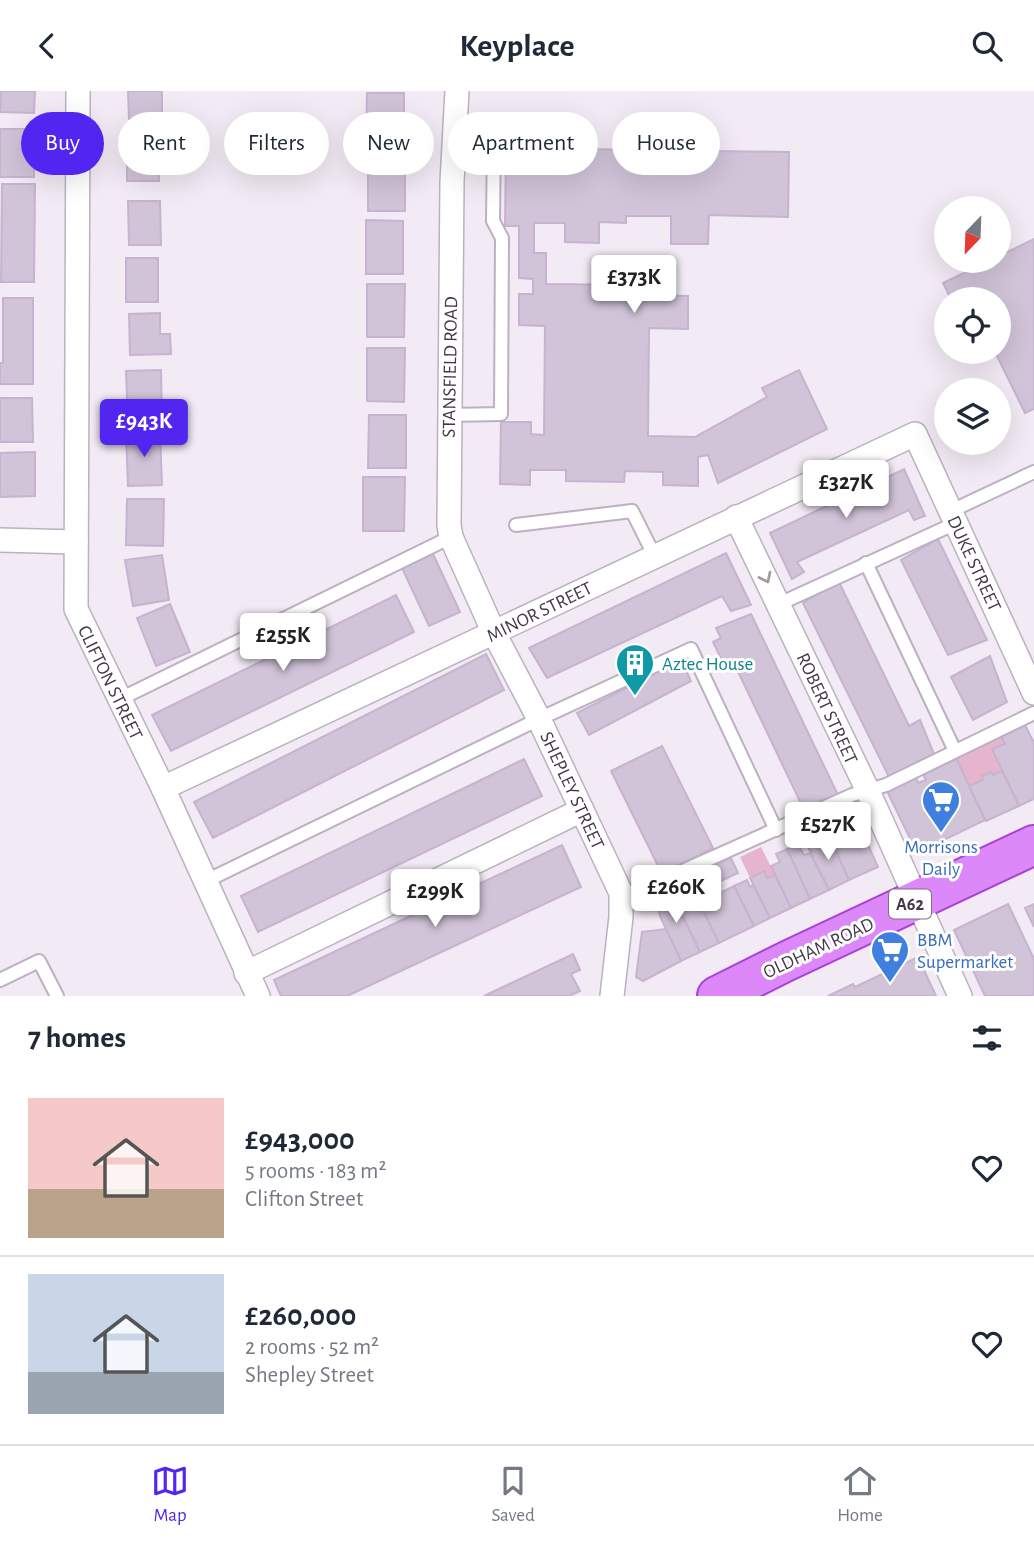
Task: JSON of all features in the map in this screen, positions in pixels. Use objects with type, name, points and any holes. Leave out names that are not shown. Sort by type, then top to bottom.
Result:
[{"type":"highway","name":"OLDHAM ROAD","points":[[717,996],[1034,845]]},
{"type":"street","name":"CLIFTON STREET","points":[[78,91],[76,609],[163,788],[258,996]]},
{"type":"street","name":"STANSFIELD ROAD","points":[[457,91],[452,182],[448,415],[451,537],[494,633]]},
{"type":"street","name":"MINOR STREET","points":[[163,788],[915,434]]},
{"type":"street","name":"DUKE STREET","points":[[915,434],[1034,692]]},
{"type":"street","name":"ROBERT STREET","points":[[736,517],[868,791],[915,901],[960,996]]},
{"type":"street","points":[[0,540],[76,542]]},
{"type":"street","name":"SHEPLEY STREET","points":[[494,633],[540,719],[621,893],[612,996]]},
{"type":"street","points":[[246,973],[582,810]]},
{"type":"lane","points":[[448,415],[501,414],[502,238],[493,221],[494,175]]},
{"type":"lane","points":[[779,604],[866,563],[1034,472]]},
{"type":"lane","points":[[516,525],[632,511],[654,555]]},
{"type":"lane","points":[[120,699],[451,537]]},
{"type":"lane","points":[[866,563],[955,751]]},
{"type":"lane","points":[[206,881],[691,649],[776,830]]},
{"type":"lane","points":[[621,893],[638,891],[852,795],[886,785],[1034,713]]},
{"type":"lane","points":[[0,980],[39,961],[57,996]]},
{"type":"shaded area","points":[[1001,736],[1005,744],[992,750],[1002,771],[982,776],[983,780],[969,786],[956,758]]},
{"type":"shaded area","points":[[761,847],[775,875],[767,878],[763,872],[750,878],[740,857]]},
{"type":"building","points":[[1,91],[35,91],[34,112],[0,112]]},
{"type":"building","points":[[128,91],[162,91],[162,112],[129,112]]},
{"type":"building","points":[[367,93],[404,93],[404,112],[367,112]]},
{"type":"building","points":[[0,129],[21,129],[21,175],[34,177],[0,177]]},
{"type":"building","points":[[598,149],[612,149],[612,175],[720,175],[720,151],[789,152],[788,217],[709,215],[708,244],[671,244],[671,216],[626,216],[626,223],[599,222],[599,243],[565,242],[565,223],[534,223],[534,253],[546,253],[546,284],[644,285],[643,295],[688,296],[688,329],[649,328],[648,436],[695,437],[767,397],[762,388],[799,370],[827,429],[718,483],[708,455],[698,457],[698,486],[663,485],[663,472],[625,471],[624,482],[566,481],[566,470],[530,470],[530,485],[500,484],[501,422],[531,422],[531,434],[544,435],[545,326],[519,325],[519,294],[533,294],[533,279],[519,278],[519,226],[505,226],[506,175],[598,175]]},
{"type":"building","points":[[127,175],[159,175],[159,181],[127,181]]},
{"type":"building","points":[[368,175],[405,175],[405,211],[368,211]]},
{"type":"building","points":[[2,184],[35,184],[34,282],[1,282]]},
{"type":"building","points":[[128,201],[160,201],[161,245],[129,245]]},
{"type":"building","points":[[366,220],[403,221],[403,274],[366,274]]},
{"type":"building","points":[[1034,239],[1034,409],[1025,413],[1011,385],[1011,378],[1008,378],[1001,364],[1011,364],[1011,287],[945,287],[943,283],[964,273],[1012,273],[1012,250]]},
{"type":"building","points":[[126,258],[158,258],[158,302],[126,302]]},
{"type":"building","points":[[367,284],[405,284],[404,337],[367,337]]},
{"type":"building","points":[[3,298],[33,298],[33,384],[0,384],[0,363],[3,363]]},
{"type":"building","points":[[160,313],[160,334],[170,334],[171,354],[130,355],[129,314]]},
{"type":"building","points":[[367,348],[405,348],[404,402],[367,401]]},
{"type":"building","points":[[161,370],[162,422],[128,423],[126,371]]},
{"type":"building","points":[[0,398],[32,398],[33,442],[0,442]]},
{"type":"building","points":[[369,415],[406,415],[406,468],[368,468]]},
{"type":"building","points":[[160,433],[162,485],[128,486],[126,434]]},
{"type":"building","points":[[35,452],[35,496],[0,497],[0,453]]},
{"type":"building","points":[[904,469],[925,516],[914,520],[909,510],[797,562],[804,572],[792,579],[770,533]]},
{"type":"building","points":[[363,477],[405,477],[404,531],[363,531]]},
{"type":"building","points":[[127,499],[164,499],[163,546],[126,545]]},
{"type":"building","points":[[938,539],[987,640],[948,655],[901,560]]},
{"type":"building","points":[[726,553],[751,605],[731,611],[722,596],[547,678],[529,648]]},
{"type":"building","points":[[433,554],[460,612],[429,626],[402,568]]},
{"type":"building","points":[[162,555],[169,600],[133,606],[125,560]]},
{"type":"building","points":[[839,582],[909,726],[920,720],[934,754],[889,777],[803,603]]},
{"type":"building","points":[[396,595],[414,632],[171,751],[152,715]]},
{"type":"building","points":[[170,604],[190,652],[156,666],[137,618]]},
{"type":"building","points":[[751,614],[839,797],[805,812],[732,659],[724,665],[713,642],[721,638],[716,628]]},
{"type":"building","points":[[486,654],[504,690],[213,838],[194,802]]},
{"type":"building","points":[[990,656],[1007,702],[973,720],[951,677]]},
{"type":"building","name":"Aztec House","points":[[681,660],[691,681],[589,735],[577,713]]},
{"type":"building","points":[[1025,725],[1034,743],[1034,799],[1019,806],[992,749],[1005,744],[1001,736]]},
{"type":"building","points":[[662,746],[713,848],[662,874],[611,771]]},
{"type":"building","points":[[956,758],[985,820],[917,853],[887,791],[916,777],[918,783],[926,780],[923,774]]},
{"type":"building","points":[[524,759],[542,796],[258,932],[241,896]]},
{"type":"building","points":[[1002,771],[1019,806],[986,821],[969,786],[983,780],[982,776]]},
{"type":"building","points":[[851,806],[856,819],[827,832],[821,819]]},
{"type":"building","points":[[859,825],[878,867],[849,880],[828,834],[840,828],[842,833]]},
{"type":"building","points":[[828,834],[849,880],[829,890],[807,845]]},
{"type":"building","points":[[798,844],[804,855],[810,853],[829,890],[810,899],[787,849]]},
{"type":"building","points":[[562,845],[581,887],[347,996],[281,996],[274,980]]},
{"type":"building","points":[[787,849],[810,899],[791,908],[771,866],[780,862],[776,854]]},
{"type":"building","points":[[731,858],[738,873],[676,902],[668,887]]},
{"type":"building","points":[[764,871],[767,878],[775,875],[791,908],[770,918],[750,878]]},
{"type":"building","points":[[747,880],[750,887],[753,885],[770,918],[754,926],[734,886]]},
{"type":"building","points":[[734,886],[754,926],[719,943],[699,903]]},
{"type":"building","points":[[668,887],[700,952],[681,961],[660,916],[655,893]]},
{"type":"building","points":[[695,894],[719,943],[700,952],[676,902]]},
{"type":"building","points":[[1008,904],[1034,959],[1034,996],[985,996],[954,930]]},
{"type":"building","points":[[1034,904],[1034,927],[1025,908]]},
{"type":"building","points":[[666,929],[681,961],[643,981],[636,977],[642,932]]},
{"type":"building","points":[[573,954],[580,970],[571,974],[580,991],[569,996],[484,996]]},
{"type":"building","points":[[918,957],[936,996],[828,996],[853,984],[855,987]]},
{"type":"place","name":"Aztec House","points":[[635,697]]},
{"type":"place","name":"Morrisons Daily","points":[[941,834]]},
{"type":"place","name":"BBM Supermarket","points":[[890,984]]}]
